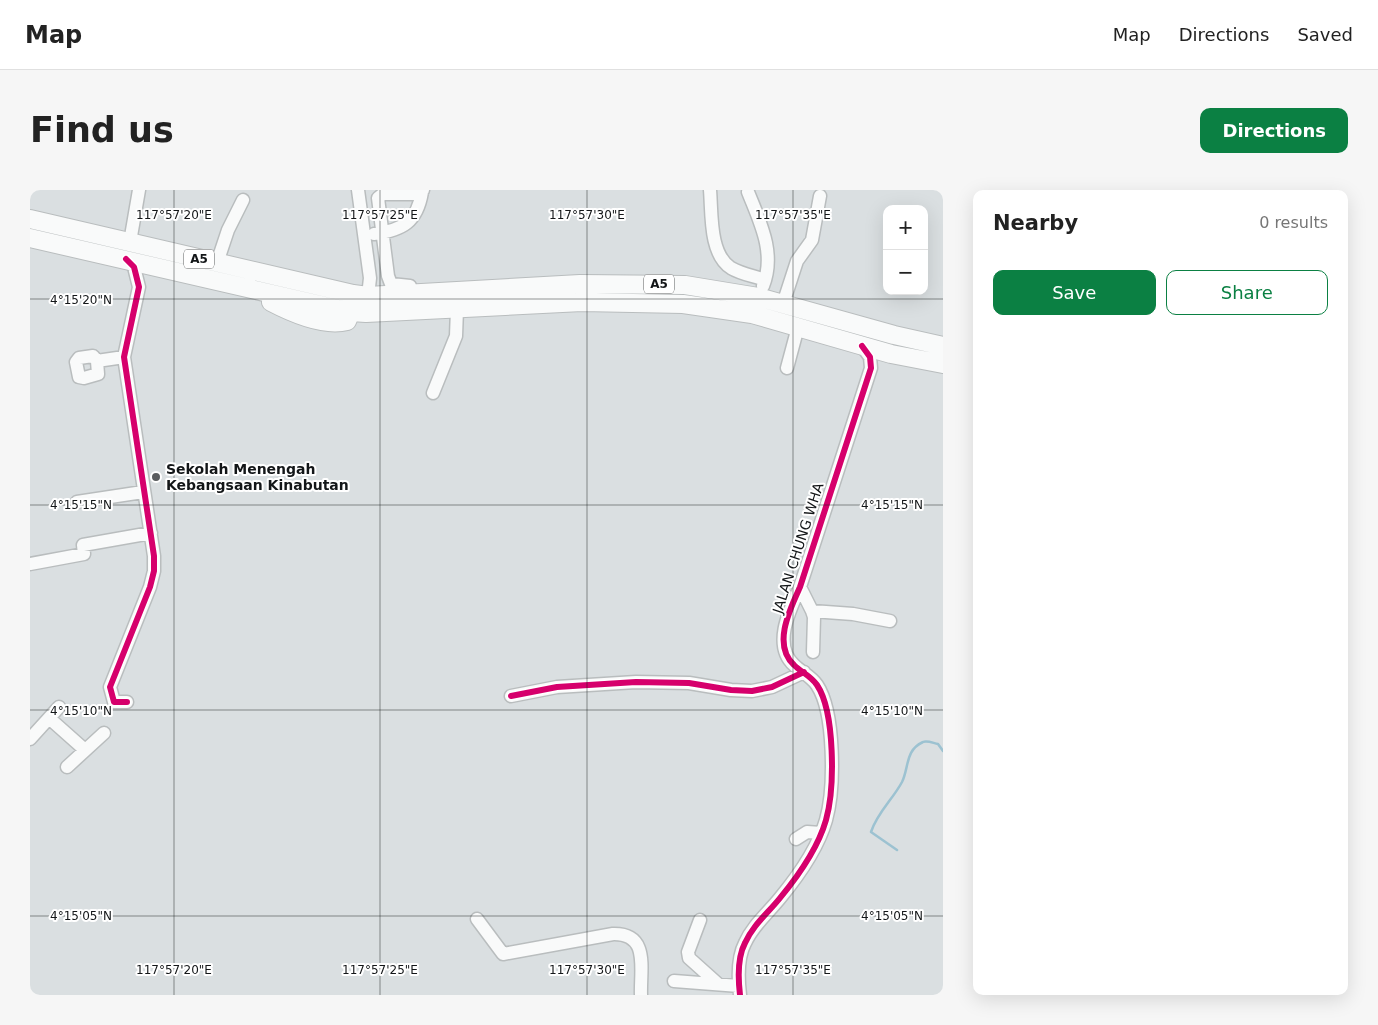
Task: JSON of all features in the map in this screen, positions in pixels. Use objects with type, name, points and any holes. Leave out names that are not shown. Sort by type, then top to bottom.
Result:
[{"type":"highway","name":"A5","points":[[30,219],[128,251],[160,268],[358,313],[582,302],[657,302],[744,313],[862,346],[943,364]]},
{"type":"highway","name":"A5","points":[[30,238],[217,263],[368,296],[580,284],[660,284],[758,297],[894,335],[943,346]]},
{"type":"highway","points":[[259,273],[267,280],[343,298],[350,302],[358,313],[368,296]]},
{"type":"street","points":[[127,702],[114,702],[110,687],[152,579],[154,556],[124,357],[139,287],[128,251],[138,190]]},
{"type":"street","points":[[358,190],[370,278],[368,296]]},
{"type":"street","points":[[710,190],[714,232],[723,261],[731,268],[765,280]]},
{"type":"street","points":[[364,235],[382,233],[399,228],[411,220],[420,206],[422,191]]},
{"type":"street","points":[[422,191],[418,194],[380,193],[378,202],[388,276],[391,284],[396,286],[434,285],[446,292]]},
{"type":"street","points":[[748,192],[765,234],[768,250],[765,280],[758,297]]},
{"type":"street","points":[[783,304],[797,261],[812,240],[820,196]]},
{"type":"street","points":[[217,263],[228,230],[243,200]]},
{"type":"street","points":[[139,287],[152,272],[160,268]]},
{"type":"street","points":[[434,394],[456,336],[457,309]]},
{"type":"street","points":[[787,368],[798,327]]},
{"type":"street","name":"JALAN CHUNG WHA","points":[[740,990],[739,959],[744,943],[753,929],[804,866],[826,819],[831,789],[833,754],[828,721],[818,686],[787,657],[784,636],[789,612],[800,587],[871,368],[872,362],[862,346]]},
{"type":"street","points":[[97,361],[124,357]]},
{"type":"street","points":[[77,502],[143,492]]},
{"type":"street","points":[[30,564],[84,554],[83,545],[151,533]]},
{"type":"street","points":[[800,587],[814,617],[813,652]]},
{"type":"street","points":[[812,611],[853,614],[890,621]]},
{"type":"street","points":[[511,696],[557,687],[636,682],[690,683],[731,690],[752,690],[772,687],[804,672]]},
{"type":"street","points":[[30,739],[60,707]]},
{"type":"street","points":[[49,718],[85,750]]},
{"type":"street","points":[[67,767],[104,733]]},
{"type":"street","points":[[796,840],[807,832],[821,833]]},
{"type":"street","points":[[477,919],[503,954],[614,934],[632,937],[637,942],[640,951],[641,995]]},
{"type":"street","points":[[700,920],[688,952],[689,958],[718,984]]},
{"type":"street","points":[[674,981],[718,984],[740,990]]},
{"type":"waterway","points":[[897,850],[871,832],[874,825],[902,782],[910,754],[917,745],[926,741],[938,744],[943,751]]},
{"type":"cycle path","points":[[126,259],[134,267],[139,287],[124,357],[154,556],[154,571],[150,587],[110,687],[114,702],[127,702]]},
{"type":"cycle path","points":[[740,995],[739,962],[742,949],[756,925],[801,871],[823,830],[829,806],[832,751],[823,697],[812,679],[794,665],[788,657],[784,647],[784,637],[788,616],[800,587],[871,368],[870,357],[862,346]]},
{"type":"cycle path","points":[[511,696],[557,687],[636,682],[689,683],[731,690],[752,691],[772,687],[804,672]]},
{"type":"place","name":"Sekolah Menengah Kebangsaan Kinabutan","points":[[156,477]]}]
